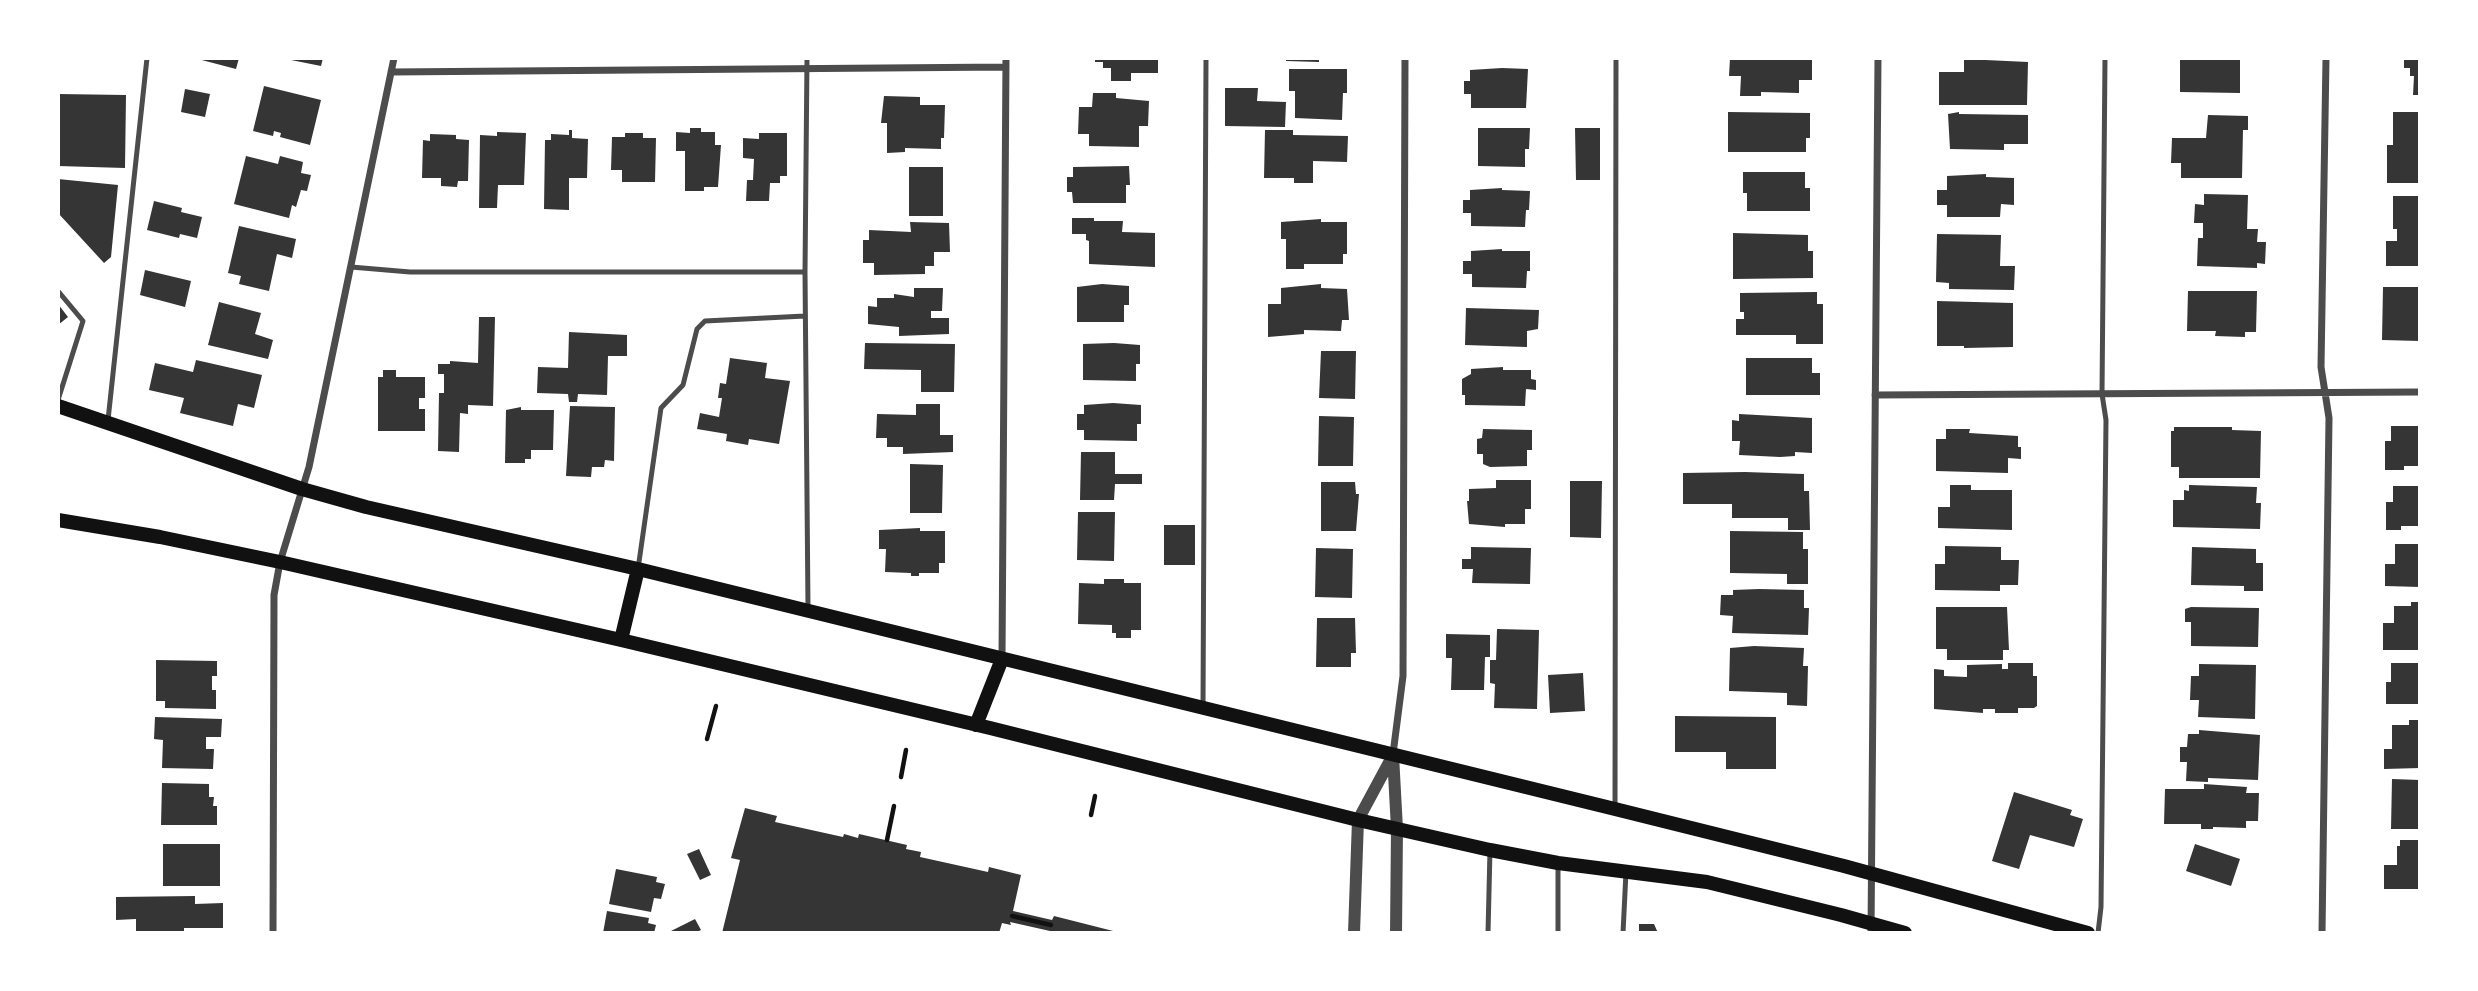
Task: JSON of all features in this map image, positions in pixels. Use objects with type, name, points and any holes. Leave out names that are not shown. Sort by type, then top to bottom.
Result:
[{"type":"main road","points":[[58,406],[302,489],[366,507],[638,569],[1615,809],[1872,874],[2088,933]]},
{"type":"main road","points":[[58,520],[160,537],[280,562],[621,639],[1490,850],[1558,863],[1707,881],[1841,915],[1871,929],[1905,933]]},
{"type":"main road","points":[[621,639],[638,569]]},
{"type":"main road","points":[[976,725],[1002,659]]},
{"type":"street","points":[[273,933],[274,595],[280,562],[309,467],[394,58]]},
{"type":"street","points":[[1002,659],[1006,58]]},
{"type":"street","points":[[1396,933],[1397,828],[1393,755],[1403,676],[1405,58]]},
{"type":"street","points":[[1871,929],[1878,58]]},
{"type":"street","points":[[2322,933],[2329,418],[2321,367],[2326,58]]},
{"type":"street","points":[[391,72],[1006,67]]},
{"type":"street","points":[[1875,395],[2420,392]]},
{"type":"street","points":[[1354,933],[1358,820],[1393,755]]},
{"type":"lane","points":[[108,423],[147,58]]},
{"type":"lane","points":[[807,58],[805,316],[808,611]]},
{"type":"lane","points":[[1203,708],[1206,58]]},
{"type":"lane","points":[[1615,809],[1616,58]]},
{"type":"lane","points":[[2098,933],[2101,907],[2106,420],[2102,394],[2105,58]]},
{"type":"lane","points":[[351,267],[410,272],[805,272]]},
{"type":"lane","points":[[58,291],[83,321],[58,400]]},
{"type":"lane","points":[[638,569],[661,408],[683,385],[697,329],[705,321],[805,316]]},
{"type":"lane","points":[[1489,933],[1490,850]]},
{"type":"lane","points":[[1558,863],[1558,933]]},
{"type":"lane","points":[[1623,933],[1626,872]]},
{"type":"path","points":[[707,739],[716,706]]},
{"type":"path","points":[[901,777],[906,750]]},
{"type":"path","points":[[1091,815],[1096,796]]},
{"type":"path","points":[[887,840],[894,806]]},
{"type":"path","points":[[1013,916],[1051,925]]},
{"type":"building","points":[[194,58],[239,58],[236,69]]},
{"type":"building","points":[[281,58],[323,58],[321,66]]},
{"type":"building","points":[[1095,58],[1158,58],[1158,73],[1131,73],[1131,81],[1111,81],[1111,68],[1103,68],[1103,62],[1095,62]]},
{"type":"building","points":[[1286,58],[1319,58],[1319,62],[1286,61]]},
{"type":"building","points":[[1730,58],[1812,58],[1812,80],[1799,80],[1799,93],[1761,92],[1761,96],[1740,96],[1741,76],[1729,76]]},
{"type":"building","points":[[2180,58],[2240,58],[2240,93],[2180,92]]},
{"type":"building","points":[[2404,58],[2420,58],[2420,95],[2413,95],[2414,76],[2410,76],[2410,68],[2404,68]]},
{"type":"building","points":[[1964,59],[2028,62],[2027,105],[1939,105],[1939,72],[1964,72]]},
{"type":"building","points":[[1289,69],[1347,69],[1347,93],[1343,93],[1342,120],[1295,118],[1295,91],[1289,91]]},
{"type":"building","points":[[1528,69],[1526,108],[1471,108],[1471,94],[1464,94],[1464,81],[1470,81],[1470,70]]},
{"type":"building","points":[[264,86],[321,100],[310,145],[280,137],[281,133],[274,131],[273,136],[253,131]]},
{"type":"building","points":[[1225,88],[1258,88],[1257,101],[1286,102],[1285,127],[1225,126]]},
{"type":"building","points":[[185,89],[210,94],[205,117],[181,112]]},
{"type":"building","points":[[1093,93],[1116,93],[1116,98],[1149,101],[1148,126],[1139,126],[1139,147],[1089,146],[1089,134],[1078,134],[1079,107],[1092,107]]},
{"type":"building","points":[[58,94],[126,95],[125,168],[58,166]]},
{"type":"building","points":[[884,96],[920,97],[920,105],[945,105],[941,149],[905,148],[905,152],[887,153],[887,123],[881,123]]},
{"type":"building","points":[[1728,112],[1810,113],[1810,138],[1806,138],[1806,152],[1728,152]]},
{"type":"building","points":[[1959,112],[2028,115],[2028,144],[2004,144],[2004,150],[1950,149],[1948,114]]},
{"type":"building","points":[[2393,112],[2420,112],[2420,183],[2387,183],[2387,145],[2393,145]]},
{"type":"building","points":[[2208,115],[2248,116],[2248,130],[2243,130],[2242,178],[2181,178],[2181,163],[2171,163],[2172,138],[2206,138]]},
{"type":"building","points":[[690,128],[701,128],[701,132],[715,132],[715,145],[721,145],[718,187],[704,187],[704,191],[685,191],[685,151],[676,151],[676,132],[690,133]]},
{"type":"building","points":[[1478,128],[1530,128],[1529,149],[1525,149],[1525,167],[1478,166]]},
{"type":"building","points":[[1575,128],[1600,128],[1600,180],[1576,180]]},
{"type":"building","points":[[569,130],[572,130],[572,138],[588,139],[587,178],[569,178],[569,210],[544,209],[545,140],[551,140],[551,134],[569,135]]},
{"type":"building","points":[[1265,130],[1293,130],[1293,135],[1348,136],[1347,162],[1313,161],[1313,183],[1294,183],[1294,178],[1264,178]]},
{"type":"building","points":[[497,132],[526,133],[524,185],[498,185],[497,208],[479,208],[480,135],[497,136]]},
{"type":"building","points":[[625,133],[643,133],[643,138],[656,138],[655,182],[622,182],[622,170],[611,170],[612,137],[625,137]]},
{"type":"building","points":[[759,133],[787,133],[787,176],[780,176],[780,183],[770,183],[769,201],[746,201],[747,180],[753,180],[754,159],[743,158],[743,138],[759,139]]},
{"type":"building","points":[[430,134],[456,135],[456,139],[469,140],[468,181],[458,181],[457,187],[441,186],[441,178],[422,178],[423,140],[430,141]]},
{"type":"building","points":[[246,156],[278,164],[280,156],[303,162],[301,173],[311,175],[307,191],[301,190],[296,207],[292,205],[289,218],[234,204]]},
{"type":"building","points":[[1129,166],[1130,185],[1126,185],[1126,203],[1073,203],[1072,192],[1067,192],[1067,177],[1073,177],[1073,167]]},
{"type":"building","points":[[909,167],[943,167],[943,216],[909,216]]},
{"type":"building","points":[[1743,172],[1805,172],[1805,188],[1810,188],[1810,211],[1747,211],[1747,193],[1743,193]]},
{"type":"building","points":[[1986,174],[1986,177],[2014,178],[2014,205],[2001,204],[2000,217],[1947,217],[1947,205],[1937,205],[1937,190],[1947,190],[1947,176]]},
{"type":"building","points":[[58,179],[118,185],[111,257],[104,263],[58,213]]},
{"type":"building","points":[[1502,188],[1530,191],[1525,227],[1471,226],[1471,213],[1463,213],[1463,200],[1470,200],[1470,190]]},
{"type":"building","points":[[2204,194],[2248,195],[2247,229],[2258,229],[2257,242],[2266,242],[2265,264],[2257,263],[2257,268],[2197,266],[2198,238],[2203,238],[2203,223],[2194,223],[2195,204],[2204,205]]},
{"type":"building","points":[[2393,196],[2420,196],[2420,266],[2386,266],[2386,241],[2397,241],[2397,229],[2393,229]]},
{"type":"building","points":[[154,201],[182,208],[181,212],[202,217],[197,238],[180,234],[179,238],[147,230]]},
{"type":"building","points":[[1072,218],[1123,221],[1122,232],[1155,233],[1155,267],[1089,264],[1089,241],[1086,240],[1086,234],[1072,234]]},
{"type":"building","points":[[1321,219],[1321,222],[1347,222],[1347,254],[1343,254],[1343,264],[1304,264],[1304,269],[1286,269],[1286,239],[1281,239],[1281,222]]},
{"type":"building","points":[[910,222],[949,223],[950,252],[934,252],[934,266],[925,266],[925,274],[874,275],[874,263],[863,263],[863,240],[869,240],[869,230],[911,232]]},
{"type":"building","points":[[239,226],[296,239],[292,258],[277,254],[269,291],[239,284],[241,276],[228,273]]},
{"type":"building","points":[[1733,233],[1808,235],[1808,251],[1813,251],[1813,278],[1733,279]]},
{"type":"building","points":[[1937,234],[2001,235],[2000,266],[2015,266],[2014,290],[1949,289],[1949,283],[1936,282]]},
{"type":"building","points":[[1471,251],[1530,251],[1530,271],[1527,271],[1526,288],[1472,287],[1472,274],[1463,274],[1463,261],[1471,261]]},
{"type":"building","points":[[145,270],[191,281],[185,307],[140,295]]},
{"type":"building","points":[[1102,284],[1129,286],[1129,305],[1124,305],[1124,322],[1077,322],[1077,287]]},
{"type":"building","points":[[1321,284],[1321,288],[1347,289],[1349,320],[1342,320],[1341,331],[1304,330],[1304,334],[1268,337],[1268,304],[1281,304],[1281,288]]},
{"type":"building","points":[[2383,287],[2420,287],[2420,341],[2382,340]]},
{"type":"building","points":[[914,288],[943,288],[942,311],[931,311],[931,318],[949,318],[949,334],[899,336],[899,327],[868,324],[868,306],[877,307],[877,298],[894,298],[894,294],[914,297]]},
{"type":"building","points":[[2188,291],[2257,291],[2256,332],[2245,332],[2245,337],[2215,336],[2216,331],[2187,331]]},
{"type":"building","points":[[1817,292],[1817,304],[1823,304],[1823,344],[1796,344],[1796,335],[1736,335],[1736,319],[1744,319],[1744,312],[1740,312],[1740,293]]},
{"type":"building","points":[[1937,301],[2013,303],[2013,347],[1937,346]]},
{"type":"building","points":[[219,302],[261,313],[255,334],[273,340],[268,359],[208,345]]},
{"type":"building","points":[[58,304],[68,317],[58,325]]},
{"type":"building","points":[[1466,308],[1539,310],[1538,329],[1527,331],[1527,347],[1465,345]]},
{"type":"building","points":[[479,317],[495,317],[493,406],[468,405],[468,414],[460,413],[459,452],[438,451],[439,393],[444,393],[444,374],[438,374],[438,364],[450,364],[450,361],[478,363]]},
{"type":"building","points":[[569,332],[627,335],[627,356],[608,356],[607,395],[578,394],[577,402],[569,402],[568,394],[537,393],[538,367],[568,368]]},
{"type":"building","points":[[865,343],[955,344],[954,392],[921,392],[921,370],[864,369]]},
{"type":"building","points":[[1083,344],[1140,345],[1136,381],[1083,380]]},
{"type":"building","points":[[1321,351],[1356,351],[1355,399],[1319,398]]},
{"type":"building","points":[[730,358],[767,363],[765,378],[790,381],[779,444],[749,439],[748,445],[726,441],[727,434],[697,429],[700,413],[719,417],[722,398],[718,398],[720,383],[726,384]]},
{"type":"building","points":[[1746,358],[1812,358],[1812,373],[1820,373],[1820,395],[1746,395]]},
{"type":"building","points":[[196,360],[262,375],[254,408],[238,404],[233,426],[180,413],[184,398],[149,390],[155,363],[193,372]]},
{"type":"building","points":[[1503,367],[1503,370],[1531,370],[1531,379],[1536,380],[1536,390],[1526,389],[1525,406],[1465,405],[1462,379],[1471,374],[1471,369]]},
{"type":"building","points":[[383,370],[396,370],[396,377],[425,377],[425,398],[419,398],[419,409],[425,409],[425,431],[378,431],[378,377],[383,377]]},
{"type":"building","points":[[916,404],[940,404],[940,435],[953,435],[953,452],[903,454],[903,447],[887,447],[887,438],[876,438],[877,414],[916,415]]},
{"type":"building","points":[[1084,405],[1141,405],[1137,441],[1084,440],[1084,430],[1077,430],[1077,414],[1084,414]]},
{"type":"building","points":[[570,406],[615,407],[614,461],[605,460],[604,467],[592,467],[591,477],[566,476]]},
{"type":"building","points":[[521,407],[521,410],[554,410],[553,450],[531,450],[531,459],[525,459],[525,463],[505,463],[506,410]]},
{"type":"building","points":[[1739,414],[1812,418],[1812,453],[1795,452],[1795,456],[1780,457],[1739,455],[1740,441],[1732,441],[1732,420],[1739,421]]},
{"type":"building","points":[[1319,416],[1354,417],[1353,466],[1318,466]]},
{"type":"building","points":[[2391,426],[2420,426],[2420,466],[2404,466],[2404,470],[2385,470],[2385,441],[2391,441]]},
{"type":"building","points":[[2174,427],[2232,427],[2232,430],[2261,431],[2260,478],[2179,478],[2179,467],[2171,467],[2171,431],[2174,431]]},
{"type":"building","points":[[1483,429],[1532,430],[1532,450],[1527,450],[1527,466],[1490,467],[1483,464],[1483,454],[1477,454],[1477,439],[1482,438]]},
{"type":"building","points":[[1946,429],[1970,429],[1969,433],[2018,436],[2021,459],[2008,458],[2008,473],[1936,471],[1936,439],[1946,439]]},
{"type":"building","points":[[1081,452],[1115,452],[1115,474],[1142,474],[1142,484],[1115,484],[1114,500],[1080,500]]},
{"type":"building","points":[[910,464],[943,465],[942,513],[910,513]]},
{"type":"building","points":[[1683,473],[1804,474],[1804,491],[1809,491],[1810,530],[1788,530],[1788,518],[1732,518],[1732,504],[1683,504]]},
{"type":"building","points":[[1496,480],[1531,480],[1531,509],[1525,509],[1525,524],[1505,524],[1505,527],[1469,524],[1469,489],[1496,488]]},
{"type":"building","points":[[1570,481],[1602,481],[1601,538],[1570,537]]},
{"type":"building","points":[[1321,482],[1355,482],[1356,494],[1359,494],[1356,531],[1321,531]]},
{"type":"building","points":[[1950,485],[1971,485],[1971,490],[2012,490],[2012,530],[1938,528],[1938,507],[1950,507]]},
{"type":"building","points":[[2189,485],[2257,487],[2256,503],[2261,503],[2260,529],[2173,527],[2173,500],[2184,500],[2184,490],[2189,491]]},
{"type":"building","points":[[2393,486],[2420,486],[2420,526],[2401,526],[2401,530],[2386,530],[2386,502],[2393,502]]},
{"type":"building","points":[[1078,512],[1115,512],[1114,561],[1077,560]]},
{"type":"building","points":[[1164,525],[1195,525],[1195,565],[1164,565]]},
{"type":"building","points":[[920,528],[920,531],[945,531],[945,563],[939,563],[939,573],[919,573],[919,576],[911,576],[911,573],[885,572],[886,549],[879,549],[879,530]]},
{"type":"building","points":[[1730,531],[1803,532],[1803,549],[1808,549],[1808,584],[1787,584],[1787,574],[1730,573]]},
{"type":"building","points":[[2395,544],[2420,544],[2420,587],[2385,586],[2385,564],[2395,564]]},
{"type":"building","points":[[1945,546],[2001,547],[2001,560],[2019,560],[2018,585],[2000,585],[2000,591],[1935,590],[1935,564],[1945,564]]},
{"type":"building","points":[[1471,547],[1531,548],[1530,584],[1472,583],[1473,569],[1462,569],[1462,559],[1471,559]]},
{"type":"building","points":[[2192,547],[2256,549],[2256,563],[2263,563],[2263,591],[2244,591],[2244,586],[2191,585]]},
{"type":"building","points":[[1316,548],[1353,549],[1352,598],[1315,597]]},
{"type":"building","points":[[1104,579],[1124,579],[1124,583],[1141,583],[1141,630],[1131,630],[1131,638],[1116,638],[1116,633],[1112,633],[1112,625],[1078,624],[1079,583],[1104,584]]},
{"type":"building","points":[[1733,590],[1804,590],[1804,608],[1809,608],[1808,635],[1732,633],[1733,616],[1720,615],[1721,595],[1733,595]]},
{"type":"building","points":[[2411,602],[2420,602],[2420,650],[2383,650],[2383,623],[2394,623],[2394,606],[2411,606]]},
{"type":"building","points":[[1936,607],[2007,607],[2009,650],[2003,650],[2003,660],[1947,660],[1947,649],[1936,649]]},
{"type":"building","points":[[2259,608],[2258,647],[2191,646],[2191,622],[2185,622],[2185,609]]},
{"type":"building","points":[[1317,618],[1355,618],[1356,653],[1351,653],[1351,667],[1316,667]]},
{"type":"building","points":[[1497,629],[1539,630],[1537,709],[1494,708],[1495,684],[1490,683],[1490,660],[1496,660]]},
{"type":"building","points":[[1446,634],[1490,635],[1490,657],[1485,657],[1484,690],[1451,690],[1452,658],[1446,658]]},
{"type":"building","points":[[1730,648],[1804,648],[1803,666],[1808,666],[1807,706],[1787,705],[1787,693],[1729,691]]},
{"type":"building","points":[[156,660],[217,661],[217,676],[212,676],[212,690],[216,690],[216,709],[165,708],[165,701],[156,701]]},
{"type":"building","points":[[2008,663],[2033,663],[2033,676],[2037,676],[2037,706],[2034,708],[2018,708],[2018,713],[1995,713],[1995,709],[1983,709],[1983,713],[1934,709],[1934,669],[1944,670],[1944,676],[1967,677],[1967,665],[2002,664],[2002,669],[2008,669]]},
{"type":"building","points":[[2391,663],[2420,663],[2420,704],[2386,704],[2386,682],[2391,682]]},
{"type":"building","points":[[2199,664],[2256,665],[2255,719],[2198,717],[2199,700],[2190,700],[2191,676],[2199,676]]},
{"type":"building","points":[[1583,673],[1585,711],[1550,713],[1548,675]]},
{"type":"building","points":[[1675,716],[1776,717],[1776,769],[1726,769],[1726,752],[1675,752]]},
{"type":"building","points":[[155,717],[222,719],[221,737],[206,737],[206,749],[214,749],[213,769],[162,768],[163,740],[154,739]]},
{"type":"building","points":[[2409,720],[2420,720],[2420,768],[2384,769],[2384,749],[2392,749],[2392,725],[2409,725]]},
{"type":"building","points":[[2199,730],[2260,735],[2258,780],[2208,778],[2208,782],[2186,781],[2187,762],[2180,762],[2180,747],[2187,747],[2188,734],[2199,734]]},
{"type":"building","points":[[2392,779],[2420,780],[2420,829],[2391,829]]},
{"type":"building","points":[[162,783],[209,784],[209,797],[214,797],[213,806],[217,806],[217,825],[161,825]]},
{"type":"building","points":[[2204,784],[2247,787],[2246,793],[2259,793],[2258,821],[2246,821],[2246,828],[2201,829],[2201,824],[2164,824],[2165,789],[2204,789]]},
{"type":"building","points":[[2014,792],[2072,810],[2070,815],[2083,819],[2074,847],[2030,835],[2019,869],[1992,861]]},
{"type":"building","points":[[745,808],[777,816],[775,822],[843,837],[844,834],[858,838],[859,834],[907,845],[906,849],[921,852],[920,857],[988,872],[989,867],[1021,875],[1013,911],[1052,920],[1054,916],[1121,933],[1049,933],[1050,931],[1010,922],[1011,925],[1002,923],[999,933],[722,933],[740,860],[731,858]]},
{"type":"building","points":[[2400,840],[2420,840],[2420,889],[2384,889],[2384,865],[2397,865],[2397,846],[2400,846]]},
{"type":"building","points":[[163,844],[220,844],[220,886],[163,886]]},
{"type":"building","points":[[2195,844],[2240,859],[2231,886],[2186,871]]},
{"type":"building","points":[[699,849],[711,875],[700,880],[687,854]]},
{"type":"building","points":[[616,869],[657,877],[656,882],[665,884],[661,899],[654,898],[651,912],[609,904]]},
{"type":"building","points":[[195,896],[195,904],[223,903],[223,928],[184,928],[184,933],[136,933],[136,919],[116,920],[116,897]]},
{"type":"building","points":[[607,911],[649,918],[648,923],[656,925],[654,933],[603,933]]},
{"type":"building","points":[[695,919],[701,930],[695,933],[667,933]]},
{"type":"building","points":[[1639,924],[1654,924],[1658,933],[1639,933]]}]
